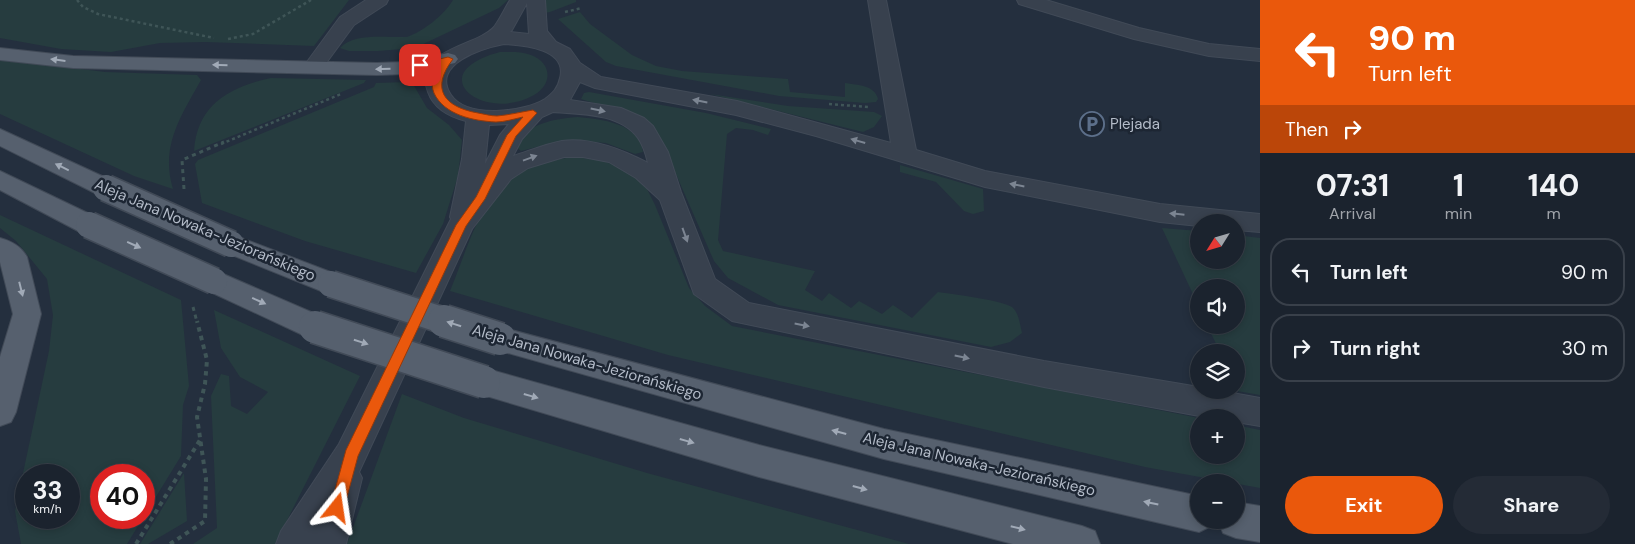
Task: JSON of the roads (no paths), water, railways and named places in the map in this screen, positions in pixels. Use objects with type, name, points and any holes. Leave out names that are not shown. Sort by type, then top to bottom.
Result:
[{"type":"main road","points":[[0,54],[73,62],[314,66],[377,69],[405,68],[448,59]]},
{"type":"main road","name":"Aleja Jana Nowaka-Jeziorańskiego","points":[[0,137],[106,188],[231,244],[331,284],[500,339],[884,444],[1190,512]]},
{"type":"main road","points":[[0,180],[90,225],[315,327],[484,382],[758,461],[1082,544]]},
{"type":"main road","points":[[0,248],[13,257],[27,314],[0,412]]},
{"type":"main road","points":[[1245,522],[1260,524]]},
{"type":"street","points":[[314,66],[347,22],[379,0]]},
{"type":"street","points":[[489,40],[502,30],[519,0]]},
{"type":"street","points":[[480,199],[512,135],[541,109],[561,96],[569,86],[572,76],[566,58],[548,45],[537,32],[536,0]]},
{"type":"street","points":[[877,0],[904,154]]},
{"type":"street","points":[[1026,0],[1134,33],[1209,50],[1260,54]]},
{"type":"street","points":[[548,45],[520,38],[489,40],[466,48],[448,59],[440,68],[437,88],[441,98],[462,113],[478,117],[496,119],[541,109],[596,110],[632,121],[644,131],[653,146],[704,286],[742,313],[1044,374],[1260,412]]},
{"type":"street","points":[[570,66],[595,82],[737,108],[904,154],[985,179],[1160,213],[1260,223]]},
{"type":"street","points":[[461,225],[474,159],[478,117]]},
{"type":"street","points":[[294,544],[351,455],[461,225],[502,173],[520,162],[563,149],[583,149],[616,156],[633,164],[645,172],[671,196]]},
{"type":"street","points":[[328,544],[351,455]]},
{"type":"place","name":"Plejada","points":[[1092,124]]}]
